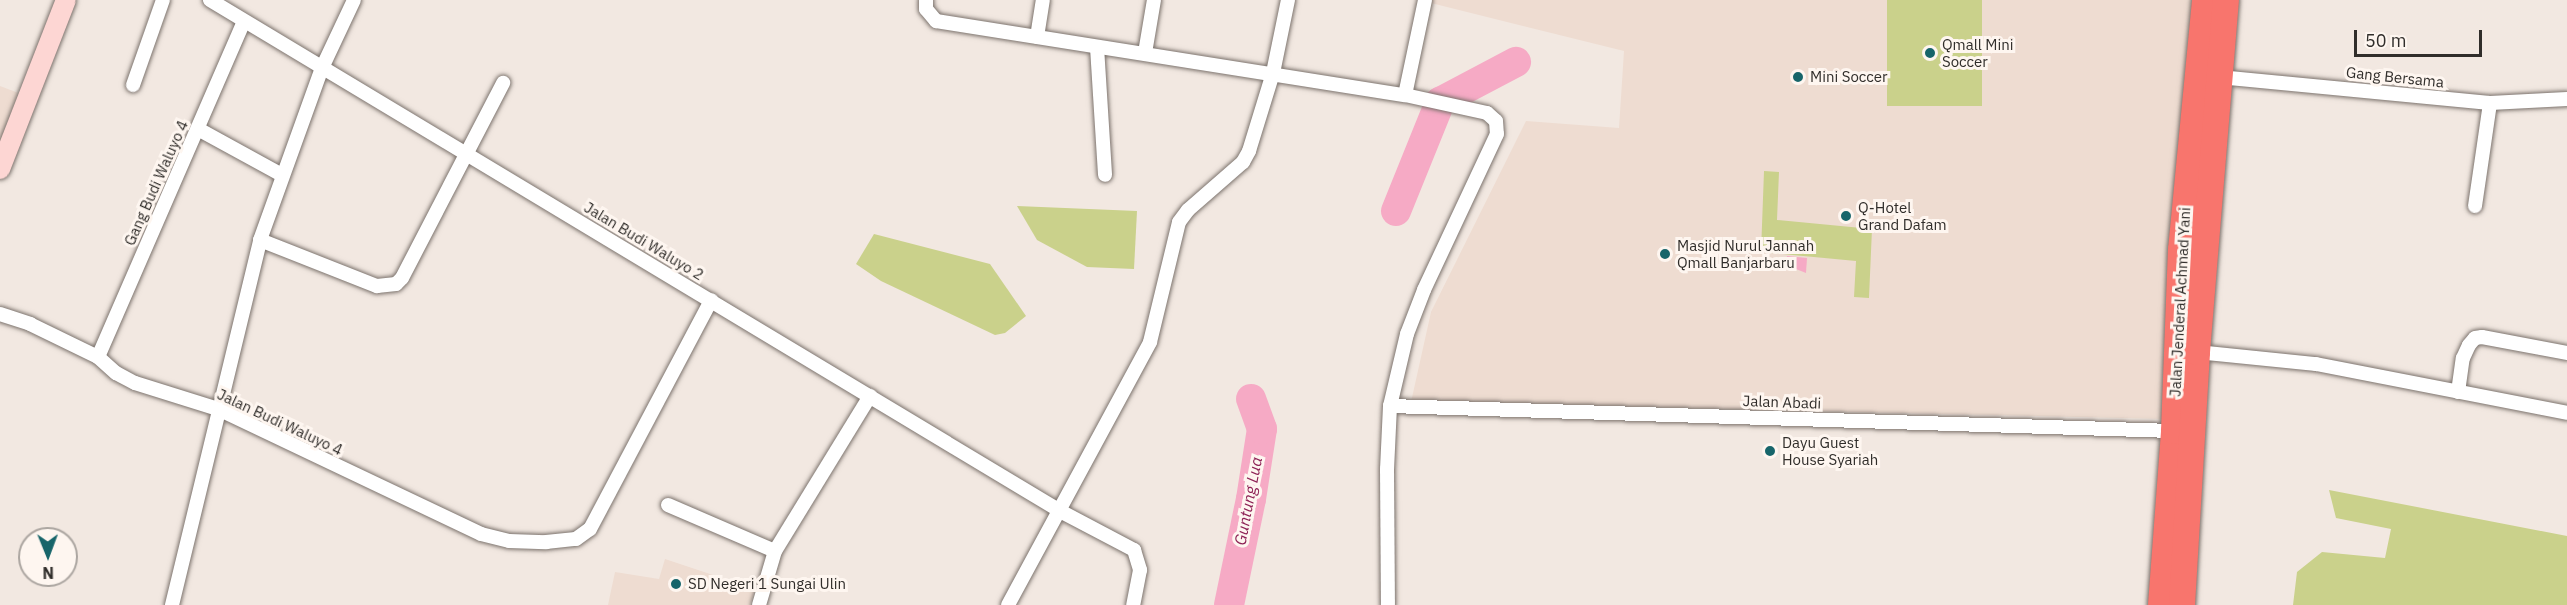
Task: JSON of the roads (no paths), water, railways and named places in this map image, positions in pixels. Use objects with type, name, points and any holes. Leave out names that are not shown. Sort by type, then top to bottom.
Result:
[{"type":"highway","name":"Jalan Jenderal Achmad Yani","points":[[2161,605],[2174,431],[2181,250],[2205,0]]},
{"type":"highway","name":"Jalan Jenderal Achmad Yani","points":[[2182,605],[2197,352],[2226,0]]},
{"type":"street","points":[[0,169],[66,0]]},
{"type":"street","points":[[133,85],[163,0]]},
{"type":"street","name":"Jalan Budi Waluyo 2","points":[[210,0],[1060,511],[1134,550],[1140,570],[1133,605]]},
{"type":"street","points":[[172,605],[260,240],[322,68],[354,0]]},
{"type":"street","points":[[926,0],[926,9],[936,21],[1404,95],[1487,113],[1496,121],[1498,127],[1424,290],[1407,334],[1390,406],[1387,469],[1388,605]]},
{"type":"street","points":[[1037,37],[1043,0]]},
{"type":"street","points":[[1145,53],[1154,0]]},
{"type":"street","points":[[1008,605],[1150,342],[1179,222],[1193,205],[1243,162],[1249,151],[1273,73],[1288,0]]},
{"type":"street","points":[[1404,95],[1425,0]]},
{"type":"street","name":"Gang Budi Waluyo 4","points":[[98,357],[244,22]]},
{"type":"street","points":[[1097,47],[1105,175]]},
{"type":"street","name":"Gang Bersama","points":[[2220,76],[2490,103],[2567,99]]},
{"type":"street","points":[[260,240],[377,286],[396,284],[402,278],[503,83]]},
{"type":"street","points":[[2475,206],[2490,103]]},
{"type":"street","points":[[198,129],[282,175]]},
{"type":"street","name":"Jalan Budi Waluyo 4","points":[[0,314],[30,324],[98,357],[116,373],[135,383],[218,410],[481,534],[510,541],[546,542],[567,541],[584,536],[590,529],[711,300]]},
{"type":"street","points":[[2458,392],[2463,358],[2475,338],[2567,353]]},
{"type":"street","points":[[2197,352],[2316,364],[2567,413]]},
{"type":"street","points":[[759,605],[775,551],[870,396]]},
{"type":"street","name":"Jalan Abadi","points":[[1390,406],[2174,431]]},
{"type":"street","points":[[668,506],[775,551]]},
{"type":"waterway","points":[[1396,211],[1440,102],[1516,62]]},
{"type":"waterway","name":"Guntung Lua","points":[[1229,605],[1251,499],[1262,429],[1251,399]]},
{"type":"place","name":"Qmall Mini Soccer","points":[[1930,53]]},
{"type":"place","name":"Mini Soccer","points":[[1798,77]]},
{"type":"place","name":"Q-Hotel Grand Dafam","points":[[1846,216]]},
{"type":"place","name":"Masjid Nurul Jannah Qmall Banjarbaru","points":[[1665,254]]},
{"type":"place","name":"Dayu Guest House Syariah","points":[[1770,451]]},
{"type":"place","name":"SD Negeri 1 Sungai Ulin","points":[[676,584]]}]
